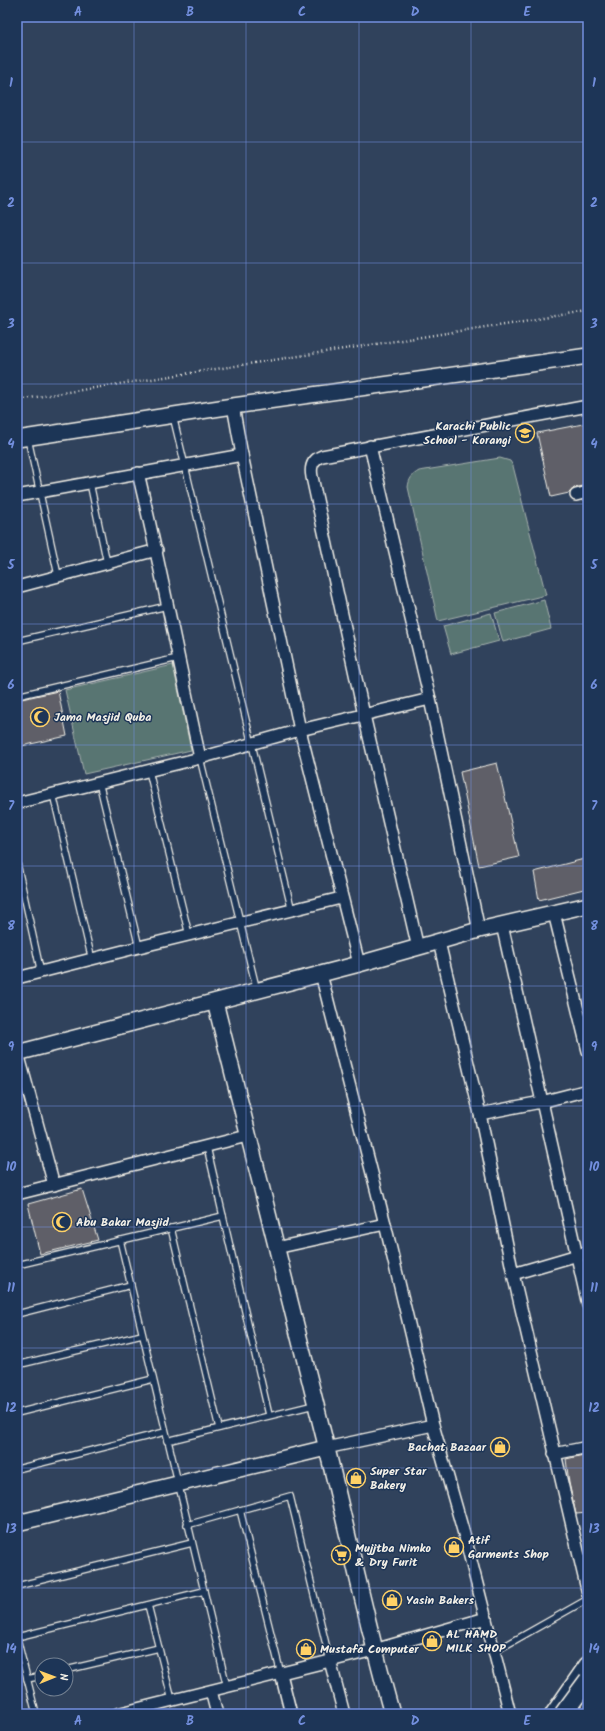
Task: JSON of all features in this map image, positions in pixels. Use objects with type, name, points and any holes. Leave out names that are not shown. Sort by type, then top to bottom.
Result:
[{"type":"main road","points":[[563,1711],[588,1665]]},
{"type":"main road","points":[[563,1711],[588,1680]]},
{"type":"street","points":[[22,439],[233,406],[588,356]]},
{"type":"street","points":[[233,406],[300,730],[341,898],[359,964]]},
{"type":"street","points":[[418,948],[364,715],[311,471],[313,463],[316,459],[322,456],[370,446],[588,406]]},
{"type":"street","points":[[370,446],[430,700],[479,930]]},
{"type":"street","points":[[17,496],[242,455]]},
{"type":"street","points":[[138,473],[157,550],[167,606],[200,758]]},
{"type":"street","points":[[576,495],[588,492]]},
{"type":"street","points":[[17,587],[157,550]]},
{"type":"street","points":[[17,803],[200,758],[300,730],[430,700]]},
{"type":"street","points":[[17,978],[341,898]]},
{"type":"street","points":[[54,1185],[18,1053],[359,964],[479,930],[588,905]]},
{"type":"street","points":[[554,913],[588,1051]]},
{"type":"street","points":[[502,925],[588,1304]]},
{"type":"street","points":[[439,942],[480,1114],[513,1274],[554,1454],[588,1594]]},
{"type":"street","points":[[321,974],[385,1224],[433,1425],[486,1618],[510,1714]]},
{"type":"street","points":[[216,1002],[247,1136],[326,1448],[374,1650],[392,1714]]},
{"type":"street","points":[[480,1114],[541,1102],[588,1090]]},
{"type":"street","points":[[17,1194],[247,1136]]},
{"type":"street","points":[[276,1248],[385,1224]]},
{"type":"street","points":[[513,1274],[588,1252]]},
{"type":"street","points":[[17,1523],[326,1448],[433,1425]]},
{"type":"street","points":[[554,1454],[588,1447]]},
{"type":"street","points":[[117,1714],[374,1650],[486,1618]]},
{"type":"street","points":[[330,1661],[344,1714]]},
{"type":"street","points":[[281,1674],[291,1714]]},
{"type":"street","points":[[211,1691],[217,1714]]},
{"type":"lane","points":[[173,416],[292,911]]},
{"type":"lane","points":[[22,439],[39,492],[58,575]]},
{"type":"lane","points":[[90,483],[107,563]]},
{"type":"lane","points":[[17,641],[167,606]]},
{"type":"lane","points":[[17,696],[178,658]]},
{"type":"lane","points":[[200,758],[257,991]]},
{"type":"lane","points":[[149,771],[189,935]]},
{"type":"lane","points":[[99,782],[139,947]]},
{"type":"lane","points":[[53,794],[92,960]]},
{"type":"lane","points":[[17,863],[41,973]]},
{"type":"lane","points":[[206,1147],[269,1415]]},
{"type":"lane","points":[[17,1265],[223,1216]]},
{"type":"lane","points":[[171,1228],[220,1428]]},
{"type":"lane","points":[[120,1240],[177,1485],[227,1687]]},
{"type":"lane","points":[[17,1314],[131,1285]]},
{"type":"lane","points":[[17,1365],[142,1335]]},
{"type":"lane","points":[[17,1413],[153,1379]]},
{"type":"lane","points":[[167,1441],[315,1404]]},
{"type":"lane","points":[[17,1469],[165,1432]]},
{"type":"lane","points":[[187,1525],[290,1496],[330,1661]]},
{"type":"lane","points":[[240,1510],[281,1674]]},
{"type":"lane","points":[[17,1586],[192,1542]]},
{"type":"lane","points":[[36,1714],[17,1638],[204,1591]]},
{"type":"lane","points":[[494,1652],[588,1599]]},
{"type":"lane","points":[[148,1605],[172,1700]]},
{"type":"lane","points":[[74,1668],[159,1648]]},
{"type":"lane","points":[[27,1679],[34,1678]]},
{"type":"path","points":[[17,400],[588,312]]},
{"type":"green space","points":[[500,458],[510,461],[513,466],[546,595],[438,621],[408,487],[410,479],[419,471]]},
{"type":"green space","points":[[544,600],[551,629],[503,642],[495,613]]},
{"type":"green space","points":[[491,613],[499,641],[451,654],[443,626]]},
{"type":"green space","points":[[173,665],[191,750],[84,774],[65,690]]},
{"type":"building","points":[[588,423],[588,485],[574,488],[569,493],[551,497],[537,433]]},
{"type":"building","name":"Jama Masjid Quba","points":[[58,691],[67,736],[17,747],[17,700]]},
{"type":"building","points":[[497,763],[519,857],[479,866],[460,772]]},
{"type":"building","points":[[588,858],[588,888],[539,900],[534,872]]},
{"type":"building","name":"Abu Bakar Masjid","points":[[82,1189],[98,1240],[40,1254],[28,1204]]},
{"type":"building","points":[[588,1454],[588,1513],[576,1514],[569,1483],[566,1459]]},
{"type":"place","name":"Karachi Public School - Korangi","points":[[525,433]]},
{"type":"place","name":"Jama Masjid Quba","points":[[40,717]]},
{"type":"place","name":"Abu Bakar Masjid","points":[[62,1222]]},
{"type":"place","name":"Bachat Bazaar","points":[[500,1447]]},
{"type":"place","name":"Super Star Bakery","points":[[356,1478]]},
{"type":"place","name":"Atif Garments Shop","points":[[454,1547]]},
{"type":"place","name":"Mujjtba Nimko & Dry Furit","points":[[341,1555]]},
{"type":"place","name":"Yasin Bakers","points":[[392,1600]]},
{"type":"place","name":"AL HAMD MILK SHOP","points":[[432,1641]]},
{"type":"place","name":"Mustafa Computer","points":[[306,1649]]}]
